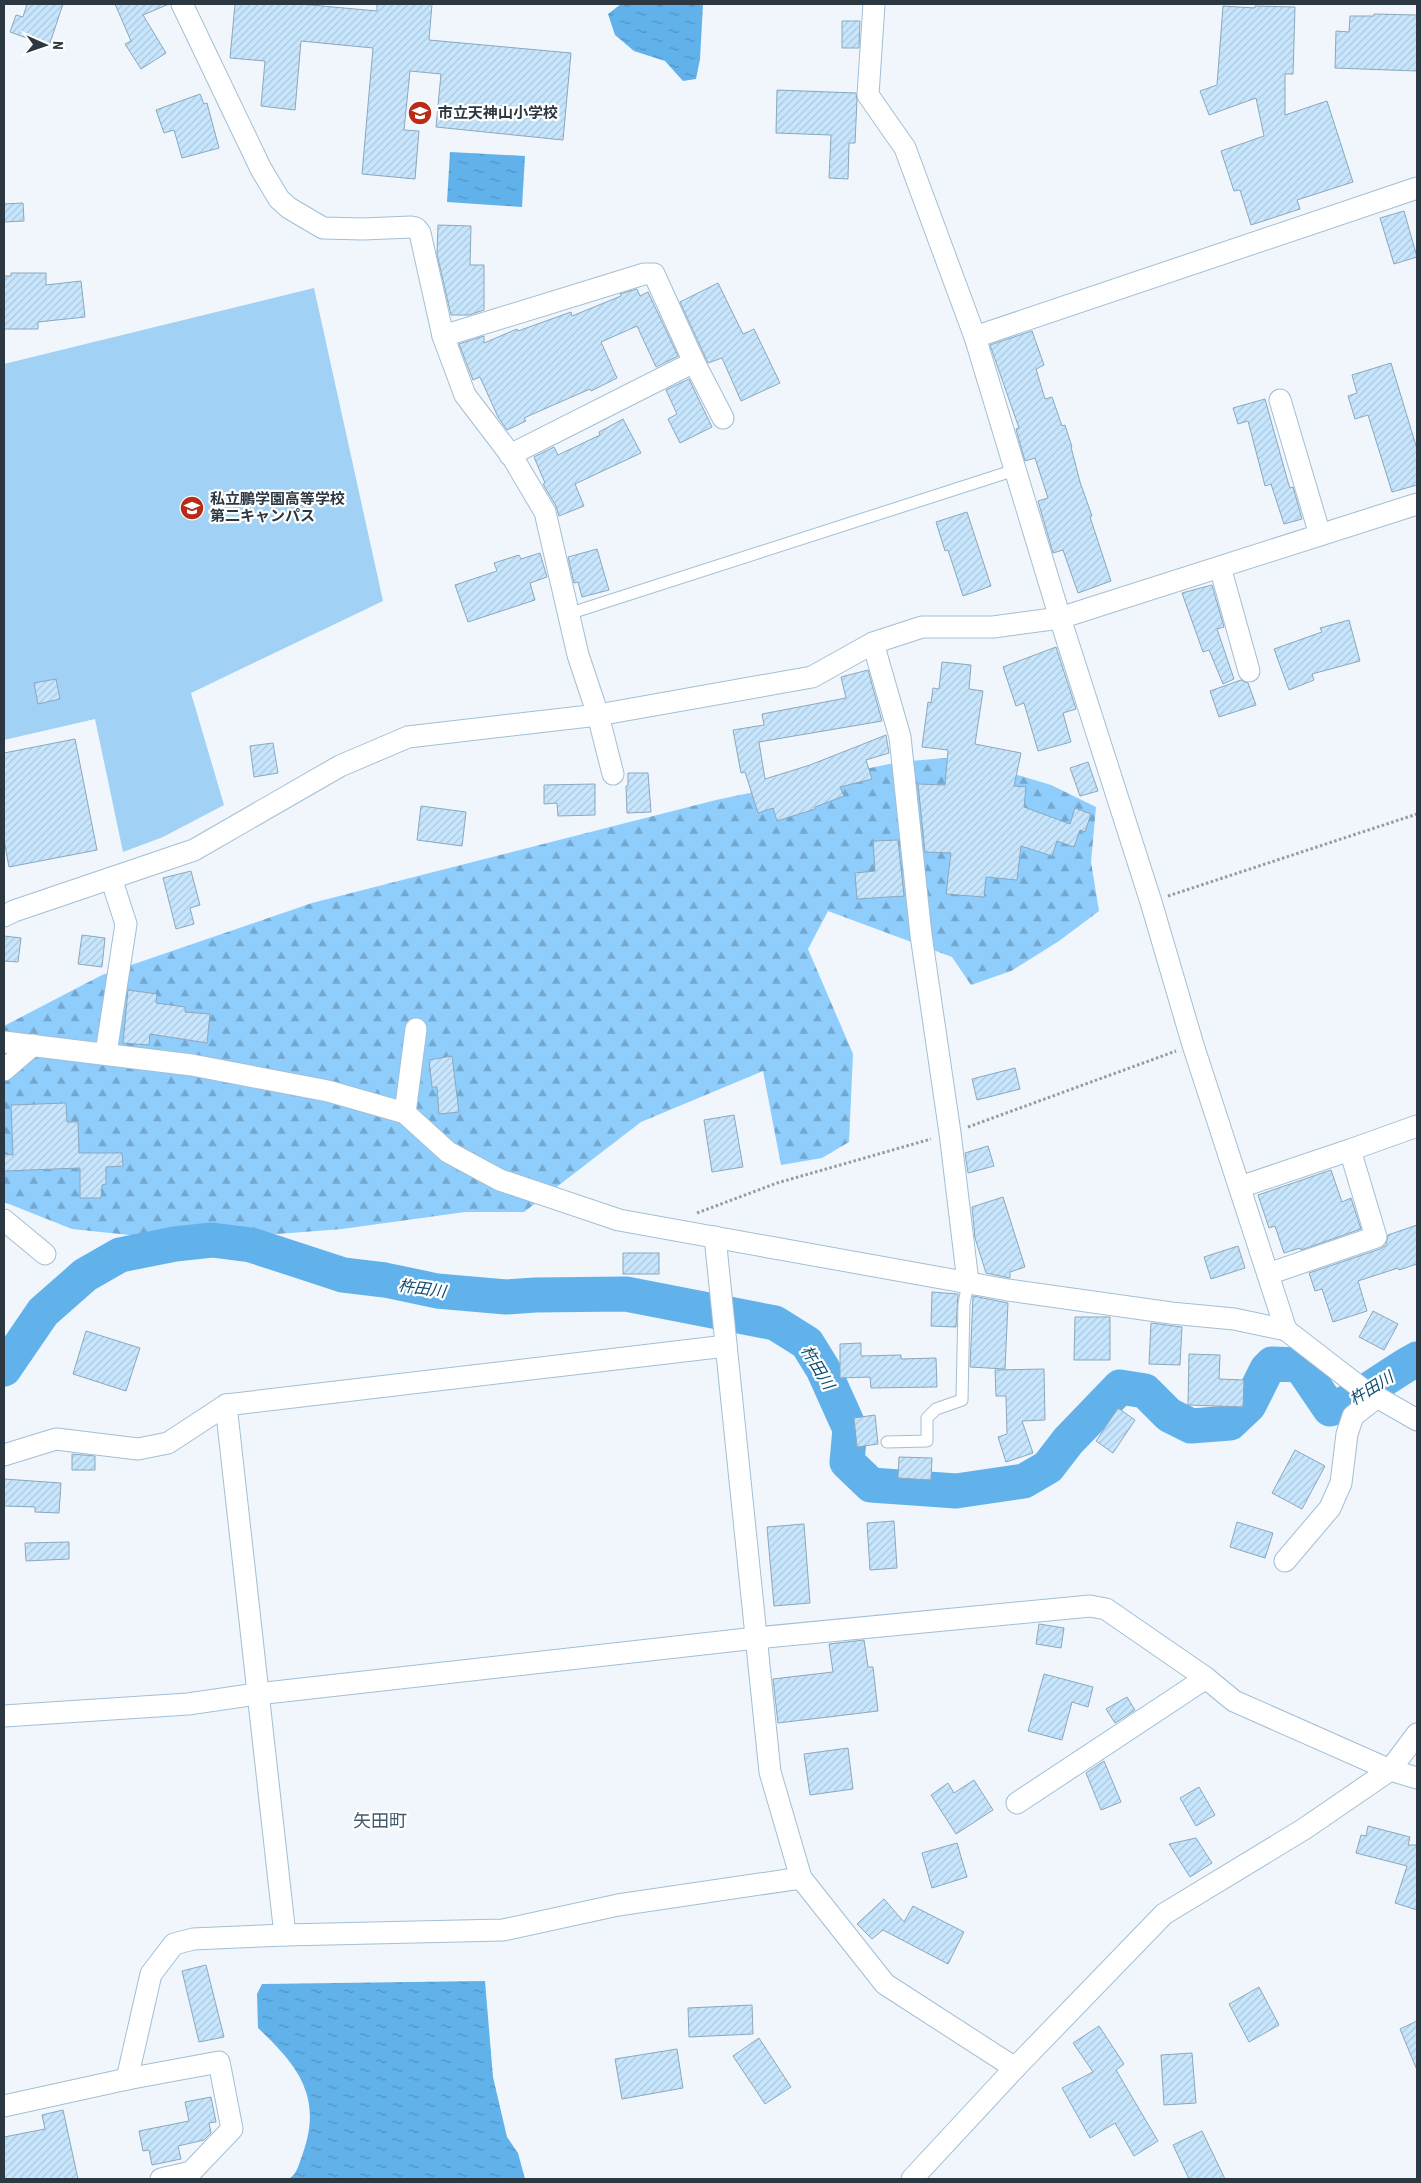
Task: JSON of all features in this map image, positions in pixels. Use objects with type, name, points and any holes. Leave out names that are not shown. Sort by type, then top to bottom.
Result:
[{"type":"street","points":[[182,4],[261,169],[279,199],[289,208],[323,228],[411,227],[416,228],[420,233],[443,336],[465,395],[510,455],[545,512],[578,655],[598,715],[614,774]]},
{"type":"street","points":[[874,4],[868,95],[905,148],[975,337],[1060,618],[1151,902],[1193,1045],[1286,1330]]},
{"type":"street","points":[[975,337],[1417,188]]},
{"type":"street","points":[[443,336],[644,274],[654,274],[694,362],[723,418]]},
{"type":"street","points":[[510,455],[694,362]]},
{"type":"street","points":[[1280,400],[1320,535]]},
{"type":"street","points":[[4,916],[194,850],[340,766],[408,737],[598,715],[812,677],[874,643],[922,627],[993,626],[1060,618],[1417,504]]},
{"type":"street","points":[[1220,567],[1249,671]]},
{"type":"street","points":[[874,643],[900,737],[921,935],[950,1133],[968,1282]]},
{"type":"street","points":[[106,1053],[126,924],[111,878]]},
{"type":"street","points":[[405,1114],[416,1029]]},
{"type":"street","points":[[4,1042],[192,1065],[328,1090],[405,1114],[448,1152],[500,1180],[619,1220],[1018,1292],[1171,1313],[1234,1319],[1286,1330],[1368,1393],[1417,1420]]},
{"type":"street","points":[[4,1070],[33,1045]]},
{"type":"street","points":[[1240,1188],[1417,1126]]},
{"type":"street","points":[[1268,1274],[1376,1237],[1350,1150]]},
{"type":"street","points":[[4,1220],[45,1254]]},
{"type":"street","points":[[715,1237],[770,1772],[801,1878],[885,1984],[1015,2068]]},
{"type":"street","points":[[4,1455],[56,1439],[138,1449],[168,1443],[226,1405],[726,1346]]},
{"type":"street","points":[[1285,1562],[1330,1508],[1341,1483],[1347,1434],[1353,1416],[1368,1393]]},
{"type":"street","points":[[226,1405],[284,1935]]},
{"type":"street","points":[[4,1716],[188,1704],[257,1694],[756,1638],[1090,1606],[1106,1609],[1206,1678],[1234,1701],[1390,1770],[1417,1778]]},
{"type":"street","points":[[1017,1803],[1206,1678]]},
{"type":"street","points":[[912,2179],[1015,2068],[1164,1914],[1304,1829],[1390,1770],[1417,1734]]},
{"type":"street","points":[[127,2079],[151,1974],[174,1944],[193,1939],[284,1935],[503,1930],[618,1905],[801,1878]]},
{"type":"street","points":[[4,2106],[127,2079],[219,2062],[232,2129],[191,2172],[161,2179]]},
{"type":"lane","points":[[568,614],[1015,470]]},
{"type":"lane","points":[[887,1442],[927,1441],[927,1418],[936,1409],[962,1400],[964,1304],[968,1282]]},
{"type":"path","points":[[1151,902],[1417,814]]},
{"type":"path","points":[[696,1214],[777,1183],[950,1133],[1193,1045]]},
{"type":"green space","points":[[957,757],[1051,785],[1096,807],[1091,862],[1099,911],[1059,941],[1011,971],[971,985],[952,957],[828,911],[808,949],[853,1054],[849,1142],[822,1158],[781,1165],[763,1071],[641,1122],[524,1212],[465,1212],[342,1229],[187,1241],[72,1229],[4,1202],[4,1026],[102,975],[312,903],[716,800],[899,762]]},
{"type":"shaded area","name":"私立鵬学園高等学校 第二キャンパス","points":[[314,288],[383,601],[191,693],[224,805],[163,837],[123,852],[95,719],[4,740],[4,364]]},
{"type":"water","points":[[621,4],[703,4],[700,59],[696,79],[683,81],[665,61],[634,51],[615,35],[608,14]]},
{"type":"water","points":[[450,152],[525,156],[522,207],[447,202]]},
{"type":"water","points":[[485,1981],[493,2077],[507,2137],[518,2153],[525,2179],[289,2179],[298,2168],[308,2133],[310,2115],[308,2098],[303,2083],[295,2069],[258,2028],[257,1994],[262,1984]]},
{"type":"building","points":[[27,4],[63,4],[49,46],[10,32],[16,15],[23,17]]},
{"type":"building","points":[[115,4],[169,4],[143,15],[166,53],[141,69],[125,44],[131,41]]},
{"type":"building","points":[[235,4],[300,4],[377,11],[377,4],[432,4],[429,40],[571,53],[563,140],[436,127],[441,74],[410,71],[404,130],[419,131],[415,179],[362,174],[373,48],[301,41],[295,110],[261,106],[265,61],[230,58]]},
{"type":"building","points":[[1223,6],[1255,8],[1255,6],[1295,7],[1293,74],[1285,74],[1285,115],[1327,101],[1353,182],[1297,200],[1300,209],[1251,225],[1240,190],[1234,191],[1221,151],[1264,136],[1256,98],[1209,115],[1200,91],[1217,85]]},
{"type":"building","points":[[1374,14],[1417,15],[1417,71],[1335,68],[1336,31],[1349,32],[1350,16],[1374,16]]},
{"type":"building","points":[[842,21],[860,21],[859,48],[842,48]]},
{"type":"building","points":[[777,90],[856,93],[855,143],[849,143],[848,179],[829,178],[831,135],[776,133]]},
{"type":"building","points":[[200,94],[204,104],[207,103],[219,148],[182,158],[174,130],[164,133],[156,110]]},
{"type":"building","points":[[23,203],[24,221],[4,222],[4,204]]},
{"type":"building","points":[[1404,211],[1417,257],[1394,264],[1380,218]]},
{"type":"building","points":[[438,225],[471,226],[470,265],[484,265],[484,310],[469,315],[451,315],[437,254]]},
{"type":"building","points":[[11,273],[46,273],[46,285],[81,281],[85,317],[38,322],[38,329],[4,329],[4,276],[11,276]]},
{"type":"building","points":[[718,283],[743,334],[754,329],[780,383],[741,401],[722,358],[708,363],[680,302]]},
{"type":"building","points":[[637,289],[640,296],[648,292],[678,356],[656,367],[637,326],[601,342],[617,378],[591,391],[590,389],[524,418],[526,421],[507,430],[498,417],[480,377],[473,380],[459,344],[484,336],[484,343],[517,329],[518,331],[571,312],[572,316],[621,296],[620,294]]},
{"type":"building","points":[[1032,331],[1044,365],[1036,369],[1045,399],[1052,397],[1062,426],[1065,425],[1080,482],[1092,516],[1090,517],[1111,581],[1078,593],[1063,550],[1053,553],[1038,501],[1048,498],[1035,458],[1025,461],[1016,429],[1019,428],[990,345]]},
{"type":"building","points":[[1391,363],[1417,449],[1417,485],[1392,492],[1368,415],[1355,419],[1348,396],[1357,393],[1352,375]]},
{"type":"building","points":[[689,379],[712,427],[680,443],[668,419],[677,414],[666,390]]},
{"type":"building","points":[[1265,399],[1288,482],[1290,488],[1293,487],[1302,519],[1284,524],[1271,484],[1265,486],[1248,421],[1238,424],[1233,408]]},
{"type":"building","points":[[623,419],[641,453],[575,484],[584,506],[559,516],[556,506],[543,484],[545,483],[534,457],[554,447],[558,455],[600,435],[599,432]]},
{"type":"building","points":[[967,512],[991,586],[963,596],[948,550],[945,551],[936,522]]},
{"type":"building","points":[[597,549],[609,590],[582,597],[578,582],[574,583],[568,557]]},
{"type":"building","points":[[540,553],[547,577],[530,583],[535,600],[468,622],[455,585],[497,571],[494,563],[519,555],[521,559]]},
{"type":"building","points":[[1212,585],[1224,627],[1217,629],[1234,679],[1223,684],[1209,650],[1203,652],[1182,593]]},
{"type":"building","points":[[1349,620],[1360,661],[1312,674],[1314,680],[1289,690],[1274,649],[1322,632],[1320,628]]},
{"type":"building","points":[[1056,647],[1076,709],[1063,713],[1071,742],[1038,751],[1024,703],[1016,706],[1003,667]]},
{"type":"building","points":[[942,662],[971,665],[969,689],[983,691],[975,744],[1021,753],[1014,786],[1026,787],[1024,807],[1070,824],[1075,808],[1091,814],[1085,832],[1080,830],[1074,847],[1057,841],[1052,856],[1021,846],[1017,880],[986,877],[984,897],[946,894],[951,853],[925,852],[918,784],[945,785],[948,750],[922,747],[928,702],[931,703],[933,688],[939,689]]},
{"type":"building","points":[[868,670],[882,721],[759,742],[765,779],[810,765],[886,735],[889,753],[866,760],[872,779],[840,787],[844,796],[815,807],[815,809],[777,821],[773,808],[758,813],[745,772],[741,773],[733,730],[764,725],[762,714],[846,698],[841,677]]},
{"type":"building","points":[[56,679],[60,699],[38,704],[34,683]]},
{"type":"building","points":[[1241,680],[1248,683],[1256,705],[1219,717],[1210,691]]},
{"type":"building","points":[[75,739],[97,850],[9,867],[4,840],[4,753]]},
{"type":"building","points":[[273,743],[278,773],[254,777],[250,746]]},
{"type":"building","points":[[1088,762],[1098,791],[1080,796],[1070,768]]},
{"type":"building","points":[[628,773],[648,773],[651,812],[627,813],[626,786],[628,786]]},
{"type":"building","points":[[595,784],[595,815],[558,816],[557,803],[544,804],[544,785]]},
{"type":"building","points":[[421,806],[466,812],[462,846],[417,840]]},
{"type":"building","points":[[898,840],[904,896],[857,899],[855,873],[875,871],[873,841]]},
{"type":"building","points":[[191,871],[200,905],[190,908],[194,924],[176,929],[163,878]]},
{"type":"building","points":[[82,935],[105,938],[102,967],[78,964]]},
{"type":"building","points":[[4,936],[21,938],[18,962],[4,961]]},
{"type":"building","points":[[128,990],[157,994],[156,1003],[185,1007],[185,1012],[210,1014],[207,1043],[150,1034],[149,1045],[123,1043]]},
{"type":"building","points":[[452,1056],[459,1112],[439,1114],[437,1087],[432,1087],[429,1060]]},
{"type":"building","points":[[1015,1068],[1020,1089],[977,1100],[972,1079]]},
{"type":"building","points":[[66,1103],[67,1122],[78,1122],[79,1153],[122,1153],[123,1166],[106,1167],[106,1184],[102,1185],[101,1198],[80,1198],[80,1168],[4,1171],[4,1154],[13,1155],[11,1105]]},
{"type":"building","points":[[734,1115],[743,1167],[712,1172],[704,1120]]},
{"type":"building","points":[[988,1146],[994,1166],[968,1173],[965,1153]]},
{"type":"building","points":[[1331,1170],[1342,1202],[1351,1198],[1361,1229],[1301,1250],[1300,1248],[1284,1253],[1275,1226],[1269,1228],[1258,1195]]},
{"type":"building","points":[[1003,1197],[1025,1267],[1010,1272],[1010,1278],[986,1273],[975,1238],[972,1207]]},
{"type":"building","points":[[1417,1225],[1417,1264],[1358,1281],[1367,1311],[1333,1322],[1322,1289],[1315,1291],[1309,1273],[1380,1249],[1386,1245],[1388,1235]]},
{"type":"building","points":[[1238,1246],[1245,1268],[1211,1279],[1204,1257]]},
{"type":"building","points":[[623,1253],[659,1253],[659,1274],[623,1274]]},
{"type":"building","points":[[932,1292],[958,1294],[956,1327],[931,1326]]},
{"type":"building","points":[[973,1296],[1008,1303],[1005,1369],[970,1367]]},
{"type":"building","points":[[1373,1311],[1398,1324],[1384,1350],[1359,1337]]},
{"type":"building","points":[[1075,1317],[1110,1317],[1110,1360],[1074,1360]]},
{"type":"building","points":[[1151,1323],[1182,1327],[1180,1365],[1149,1364]]},
{"type":"building","points":[[86,1331],[140,1348],[126,1391],[73,1374]]},
{"type":"building","points":[[861,1343],[861,1356],[901,1355],[901,1359],[936,1358],[937,1387],[871,1388],[870,1377],[840,1378],[840,1344]]},
{"type":"building","points":[[1189,1354],[1220,1355],[1219,1379],[1244,1380],[1243,1407],[1188,1405]]},
{"type":"building","points":[[1044,1369],[1045,1420],[1022,1421],[1033,1453],[1006,1462],[998,1437],[1007,1434],[1006,1396],[996,1396],[995,1370]]},
{"type":"building","points":[[1118,1408],[1135,1420],[1113,1453],[1096,1441]]},
{"type":"building","points":[[875,1415],[878,1444],[857,1447],[854,1418]]},
{"type":"building","points":[[1295,1450],[1325,1466],[1302,1509],[1272,1493]]},
{"type":"building","points":[[72,1454],[95,1456],[95,1470],[72,1470]]},
{"type":"building","points":[[899,1457],[932,1458],[931,1480],[898,1478]]},
{"type":"building","points":[[4,1479],[61,1483],[59,1513],[35,1512],[35,1507],[4,1506]]},
{"type":"building","points":[[894,1521],[897,1568],[870,1570],[867,1523]]},
{"type":"building","points":[[1237,1522],[1273,1533],[1265,1558],[1230,1547]]},
{"type":"building","points":[[804,1524],[810,1603],[774,1606],[767,1527]]},
{"type":"building","points":[[69,1542],[69,1559],[26,1561],[25,1543]]},
{"type":"building","points":[[1039,1624],[1064,1628],[1061,1648],[1036,1644]]},
{"type":"building","points":[[864,1640],[868,1667],[873,1667],[878,1711],[778,1723],[773,1679],[833,1672],[829,1644]]},
{"type":"building","points":[[1044,1674],[1093,1687],[1088,1707],[1072,1702],[1062,1740],[1028,1731]]},
{"type":"building","points":[[1127,1697],[1135,1710],[1115,1723],[1106,1709]]},
{"type":"building","points":[[848,1748],[853,1789],[810,1795],[804,1754]]},
{"type":"building","points":[[1104,1761],[1121,1802],[1101,1810],[1086,1773]]},
{"type":"building","points":[[974,1780],[993,1810],[956,1834],[931,1795],[948,1783],[954,1793]]},
{"type":"building","points":[[1199,1787],[1215,1815],[1196,1826],[1180,1798]]},
{"type":"building","points":[[1368,1826],[1410,1837],[1408,1845],[1417,1845],[1417,1910],[1395,1903],[1407,1866],[1356,1853],[1361,1835],[1366,1836]]},
{"type":"building","points":[[1196,1838],[1212,1863],[1190,1877],[1169,1844]]},
{"type":"building","points":[[957,1843],[967,1877],[932,1888],[922,1853]]},
{"type":"building","points":[[884,1899],[904,1922],[913,1906],[964,1932],[948,1964],[883,1930],[872,1939],[857,1924]]},
{"type":"building","points":[[206,1965],[224,2037],[199,2042],[182,1971]]},
{"type":"building","points":[[1259,1987],[1279,2025],[1249,2042],[1229,2004]]},
{"type":"building","points":[[752,2005],[753,2034],[689,2037],[688,2008]]},
{"type":"building","points":[[1417,2021],[1417,2070],[1400,2029]]},
{"type":"building","points":[[1099,2026],[1124,2064],[1116,2070],[1158,2141],[1134,2156],[1115,2123],[1090,2138],[1062,2088],[1093,2072],[1073,2043]]},
{"type":"building","points":[[759,2038],[791,2087],[765,2104],[733,2056]]},
{"type":"building","points":[[677,2049],[683,2088],[622,2099],[615,2059]]},
{"type":"building","points":[[1192,2053],[1196,2103],[1164,2105],[1161,2055]]},
{"type":"building","points":[[211,2097],[216,2122],[209,2123],[211,2133],[204,2140],[178,2146],[181,2159],[152,2165],[149,2150],[143,2151],[139,2131],[189,2121],[185,2102]]},
{"type":"building","points":[[63,2110],[78,2179],[4,2179],[4,2137],[45,2129],[42,2115]]},
{"type":"building","points":[[1202,2131],[1225,2179],[1189,2179],[1173,2145]]},
{"type":"waterway","name":"杵田川","points":[[4,1369],[43,1312],[85,1275],[120,1255],[175,1244],[212,1240],[251,1245],[343,1275],[385,1280],[437,1291],[506,1297],[626,1294],[775,1323],[807,1343],[823,1369],[850,1429],[847,1462],[871,1485],[956,1491],[1024,1481],[1048,1467],[1068,1441],[1120,1387],[1145,1391],[1169,1415],[1191,1426],[1230,1423],[1249,1405],[1267,1369],[1272,1364],[1300,1365],[1330,1409],[1352,1400],[1417,1359]]},
{"type":"place","name":"市立天神山小学校","points":[[420,113]]},
{"type":"place","name":"私立鵬学園高等学校 第二キャンパス","points":[[192,508]]},
{"type":"district","name":"矢田町","points":[[380,1821]]}]
